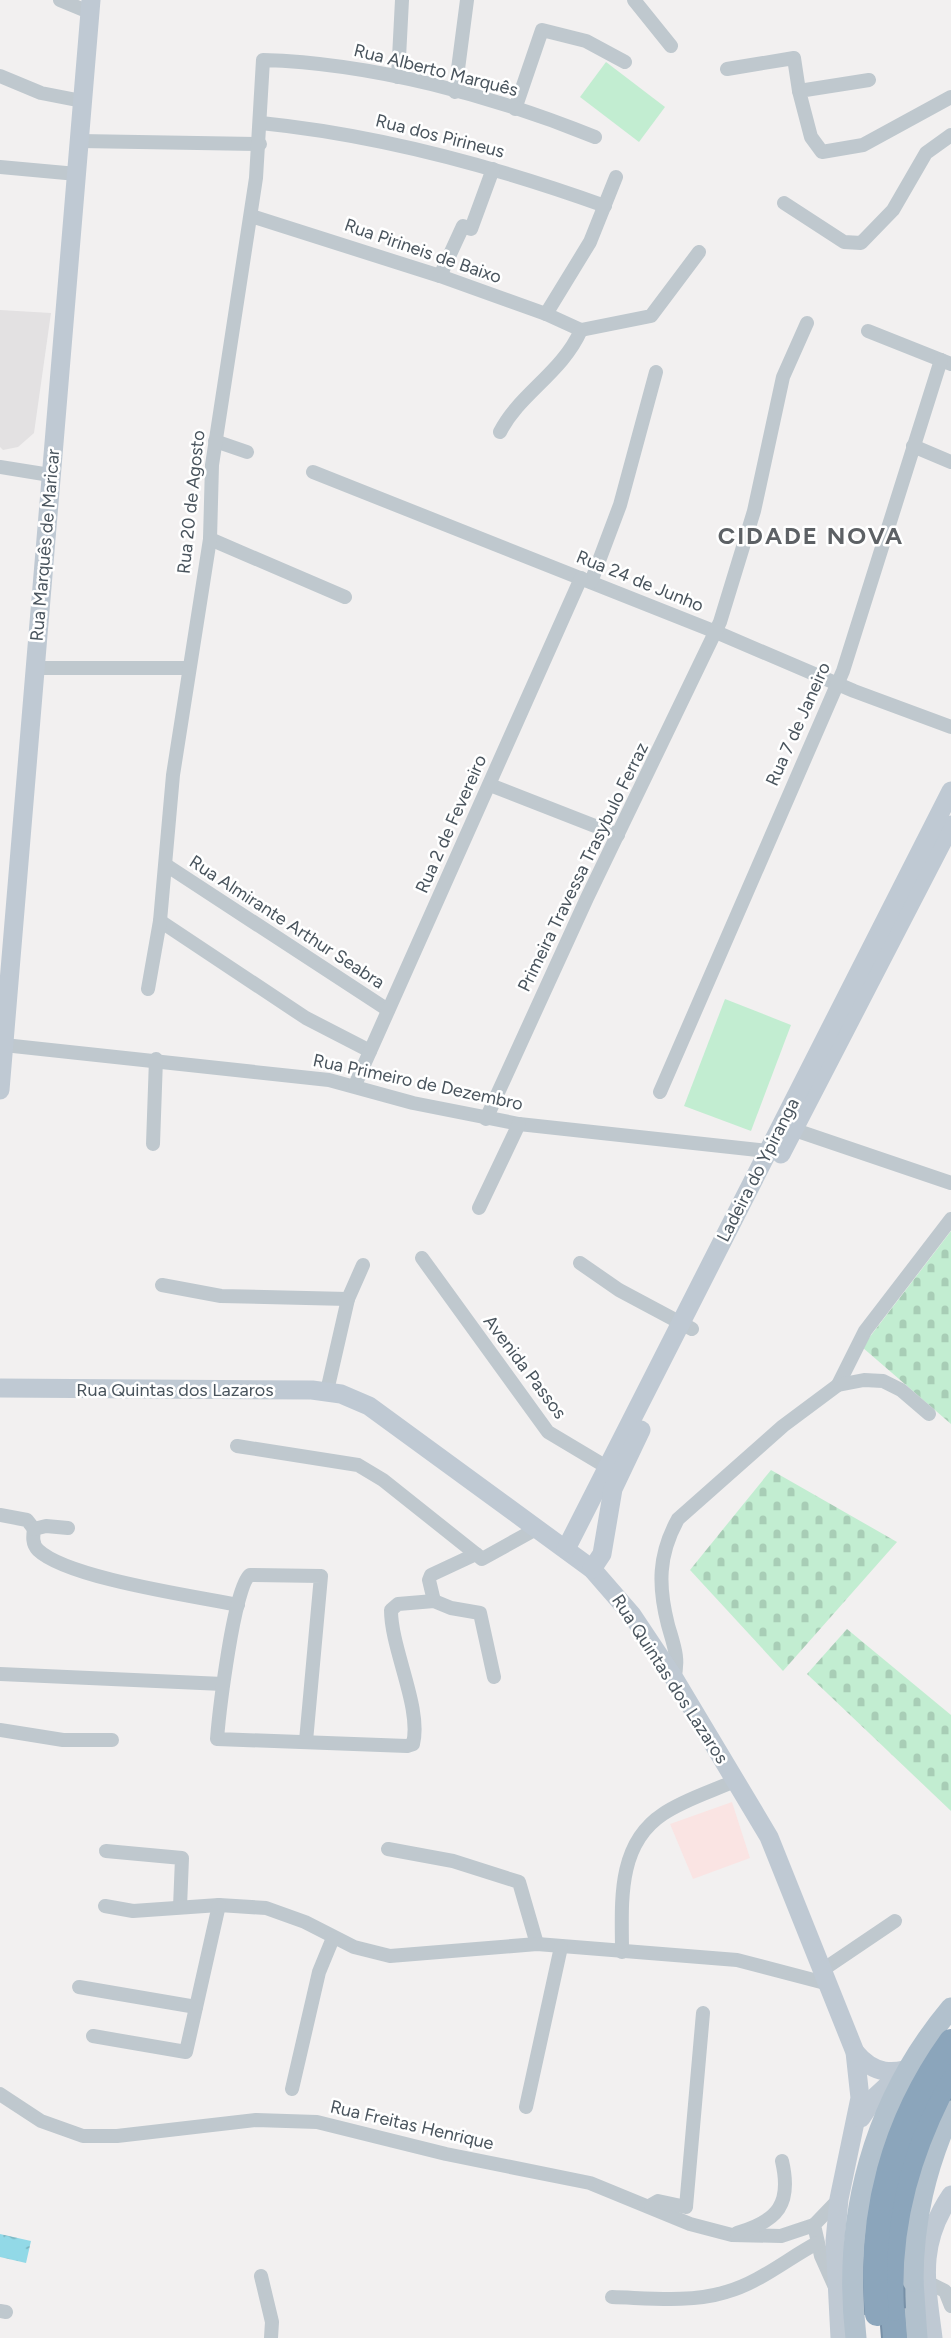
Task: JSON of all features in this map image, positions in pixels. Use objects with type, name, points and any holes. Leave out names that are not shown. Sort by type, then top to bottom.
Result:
[{"type":"highway","points":[[895,2338],[883,2321],[875,2245],[884,2185],[905,2121],[951,2041]]},
{"type":"highway","points":[[883,2321],[902,2190],[922,2128],[951,2072]]},
{"type":"main road","name":"Rua Marquês de Maricar","points":[[0,1090],[90,6]]},
{"type":"main road","name":"Ladeira do Ypiranga","points":[[787,1128],[951,791]]},
{"type":"main road","name":"Ladeira do Ypiranga","points":[[566,1549],[614,1470],[787,1128],[951,825]]},
{"type":"main road","name":"Rua Quintas dos Lazaros","points":[[0,1388],[327,1391],[341,1394],[369,1406],[592,1569],[632,1615],[737,1780],[778,1857],[823,1977],[855,2052],[860,2098],[841,2190],[835,2241],[835,2289],[840,2338]]},
{"type":"main road","name":"Ladeira do Ypiranga","points":[[592,1569],[602,1554],[614,1470]]},
{"type":"main road","points":[[605,1540],[632,1615]]},
{"type":"main road","points":[[856,2338],[851,2289],[853,2243],[863,2181],[873,2146],[900,2082],[951,2008]]},
{"type":"main road","points":[[855,2052],[871,2068],[902,2072]]},
{"type":"main road","points":[[855,2130],[875,2096],[902,2072],[951,2053]]},
{"type":"main road","points":[[917,2338],[912,2281],[914,2235],[924,2182],[951,2111]]},
{"type":"main road","points":[[841,2190],[857,2208],[879,2212],[907,2204],[951,2182]]},
{"type":"main road","points":[[933,2338],[925,2281],[927,2250],[932,2231],[951,2195]]},
{"type":"main road","points":[[835,2289],[858,2264],[878,2256],[902,2259],[925,2281]]},
{"type":"street","points":[[60,0],[90,6]]},
{"type":"street","points":[[398,77],[402,0]]},
{"type":"street","points":[[455,92],[467,0]]},
{"type":"street","points":[[634,0],[671,46]]},
{"type":"street","points":[[515,109],[542,30],[586,40],[625,62]]},
{"type":"street","points":[[727,69],[794,58],[811,137],[822,152],[863,145],[951,97]]},
{"type":"street","name":"Rua Alberto Marquês","points":[[263,60],[331,64],[398,77],[515,109],[595,137]]},
{"type":"street","name":"Rua 20 de Agosto","points":[[148,989],[160,920],[173,775],[210,540],[210,481],[215,441],[260,144],[263,60]]},
{"type":"street","points":[[0,76],[41,93],[82,101]]},
{"type":"street","points":[[799,91],[869,80]]},
{"type":"street","name":"Rua dos Pirineus","points":[[261,124],[372,138],[492,169],[605,206]]},
{"type":"street","points":[[784,203],[844,242],[861,243],[893,210],[926,153],[951,135]]},
{"type":"street","points":[[79,141],[260,144]]},
{"type":"street","points":[[0,167],[77,174]]},
{"type":"street","points":[[440,276],[463,226],[471,229],[492,169]]},
{"type":"street","points":[[546,314],[581,258],[616,177]]},
{"type":"street","name":"Rua Pirineis de Baixo","points":[[251,216],[440,276],[546,314],[581,330]]},
{"type":"street","points":[[500,432],[510,415],[554,370],[581,330],[651,316],[699,252]]},
{"type":"street","name":"Primeira Travessa Trasybulo Ferraz","points":[[486,1119],[716,632],[754,511],[783,377],[807,323]]},
{"type":"street","points":[[868,331],[946,362]]},
{"type":"street","name":"Rua 7 de Janeiro","points":[[660,1092],[838,684],[913,446],[946,362]]},
{"type":"street","name":"Rua 2 de Fevereiro","points":[[355,1085],[620,505],[656,372]]},
{"type":"street","points":[[215,441],[247,452]]},
{"type":"street","points":[[913,446],[951,463]]},
{"type":"street","points":[[0,467],[50,475]]},
{"type":"street","name":"Rua 24 de Junho","points":[[313,472],[951,727]]},
{"type":"street","points":[[210,540],[272,563],[345,597]]},
{"type":"street","points":[[34,668],[188,668]]},
{"type":"street","points":[[490,785],[618,835]]},
{"type":"street","name":"Rua Almirante Arthur Seabra","points":[[166,865],[388,1010]]},
{"type":"street","points":[[160,920],[295,1012],[370,1051]]},
{"type":"street","name":"Rua Primeiro de Dezembro","points":[[4,1045],[156,1059],[355,1085],[414,1103],[486,1119],[775,1151]]},
{"type":"street","points":[[153,1144],[156,1059]]},
{"type":"street","points":[[479,1208],[519,1124]]},
{"type":"street","points":[[787,1128],[951,1183]]},
{"type":"street","points":[[838,1385],[865,1331],[951,1219]]},
{"type":"street","name":"Avenida Passos","points":[[422,1258],[548,1432],[614,1470]]},
{"type":"street","points":[[580,1263],[619,1290],[687,1326]]},
{"type":"street","points":[[327,1391],[348,1299],[363,1265]]},
{"type":"street","points":[[162,1285],[233,1296],[348,1299]]},
{"type":"street","points":[[674,1678],[677,1656],[663,1604],[660,1576],[668,1537],[677,1519],[800,1412],[838,1385],[864,1380],[883,1381],[901,1390],[929,1413]]},
{"type":"street","points":[[237,1446],[358,1465],[383,1480],[482,1559],[538,1528]]},
{"type":"street","points":[[0,1515],[27,1520],[34,1529],[33,1539],[38,1551],[71,1570],[238,1605]]},
{"type":"street","points":[[34,1529],[46,1526],[68,1528]]},
{"type":"street","points":[[434,1601],[429,1580],[431,1575],[476,1554]]},
{"type":"street","points":[[306,1741],[321,1576],[250,1575],[243,1581],[238,1605],[223,1684],[217,1739],[413,1744],[414,1730],[392,1627],[391,1610],[398,1604],[434,1601],[451,1608],[480,1614],[494,1676]]},
{"type":"street","points":[[0,1674],[223,1684]]},
{"type":"street","points":[[0,1730],[63,1740],[112,1740]]},
{"type":"street","points":[[622,1952],[622,1889],[629,1858],[643,1832],[664,1813],[737,1780]]},
{"type":"street","points":[[388,1849],[453,1861],[519,1882],[537,1944]]},
{"type":"street","points":[[106,1851],[182,1858],[180,1907]]},
{"type":"street","points":[[105,1906],[133,1911],[219,1905],[266,1908],[305,1922],[333,1938],[367,1952],[390,1956],[537,1944],[737,1960],[823,1977],[895,1921]]},
{"type":"street","points":[[93,2036],[186,2052],[219,1905]]},
{"type":"street","points":[[292,2089],[319,1972],[333,1938]]},
{"type":"street","points":[[526,2106],[561,1947]]},
{"type":"street","points":[[79,1987],[196,2007]]},
{"type":"street","points":[[650,2206],[658,2201],[686,2207],[703,2013]]},
{"type":"street","name":"Rua Freitas Henrique","points":[[0,2094],[41,2121],[83,2136],[117,2136],[256,2120],[317,2122],[446,2154],[590,2183],[690,2224],[732,2235],[781,2236],[814,2225],[841,2190]]},
{"type":"street","points":[[732,2235],[765,2223],[780,2207],[786,2191],[782,2161]]},
{"type":"street","points":[[814,2225],[817,2243],[835,2289]]},
{"type":"street","points":[[612,2297],[682,2298],[725,2293],[744,2286],[817,2243]]},
{"type":"street","points":[[261,2276],[272,2322],[271,2338]]},
{"type":"street","points":[[925,2281],[945,2291],[951,2306]]},
{"type":"shaded area","points":[[0,310],[51,313],[34,433],[18,447],[3,450],[0,447]]},
{"type":"shaded area","points":[[732,1802],[750,1858],[693,1879],[670,1824]]},
{"type":"green space","points":[[606,62],[665,107],[639,142],[580,97]]},
{"type":"green space","points":[[725,999],[791,1025],[751,1131],[684,1106]]},
{"type":"green space","points":[[951,1231],[951,1424],[862,1347]]},
{"type":"green space","points":[[771,1470],[897,1542],[783,1671],[690,1570]]},
{"type":"green space","points":[[847,1629],[951,1715],[951,1811],[807,1674]]},
{"type":"water","points":[[0,2234],[31,2241],[26,2263],[0,2257]]},
{"type":"district","name":"CIDADE NOVA","points":[[811,536]]}]
